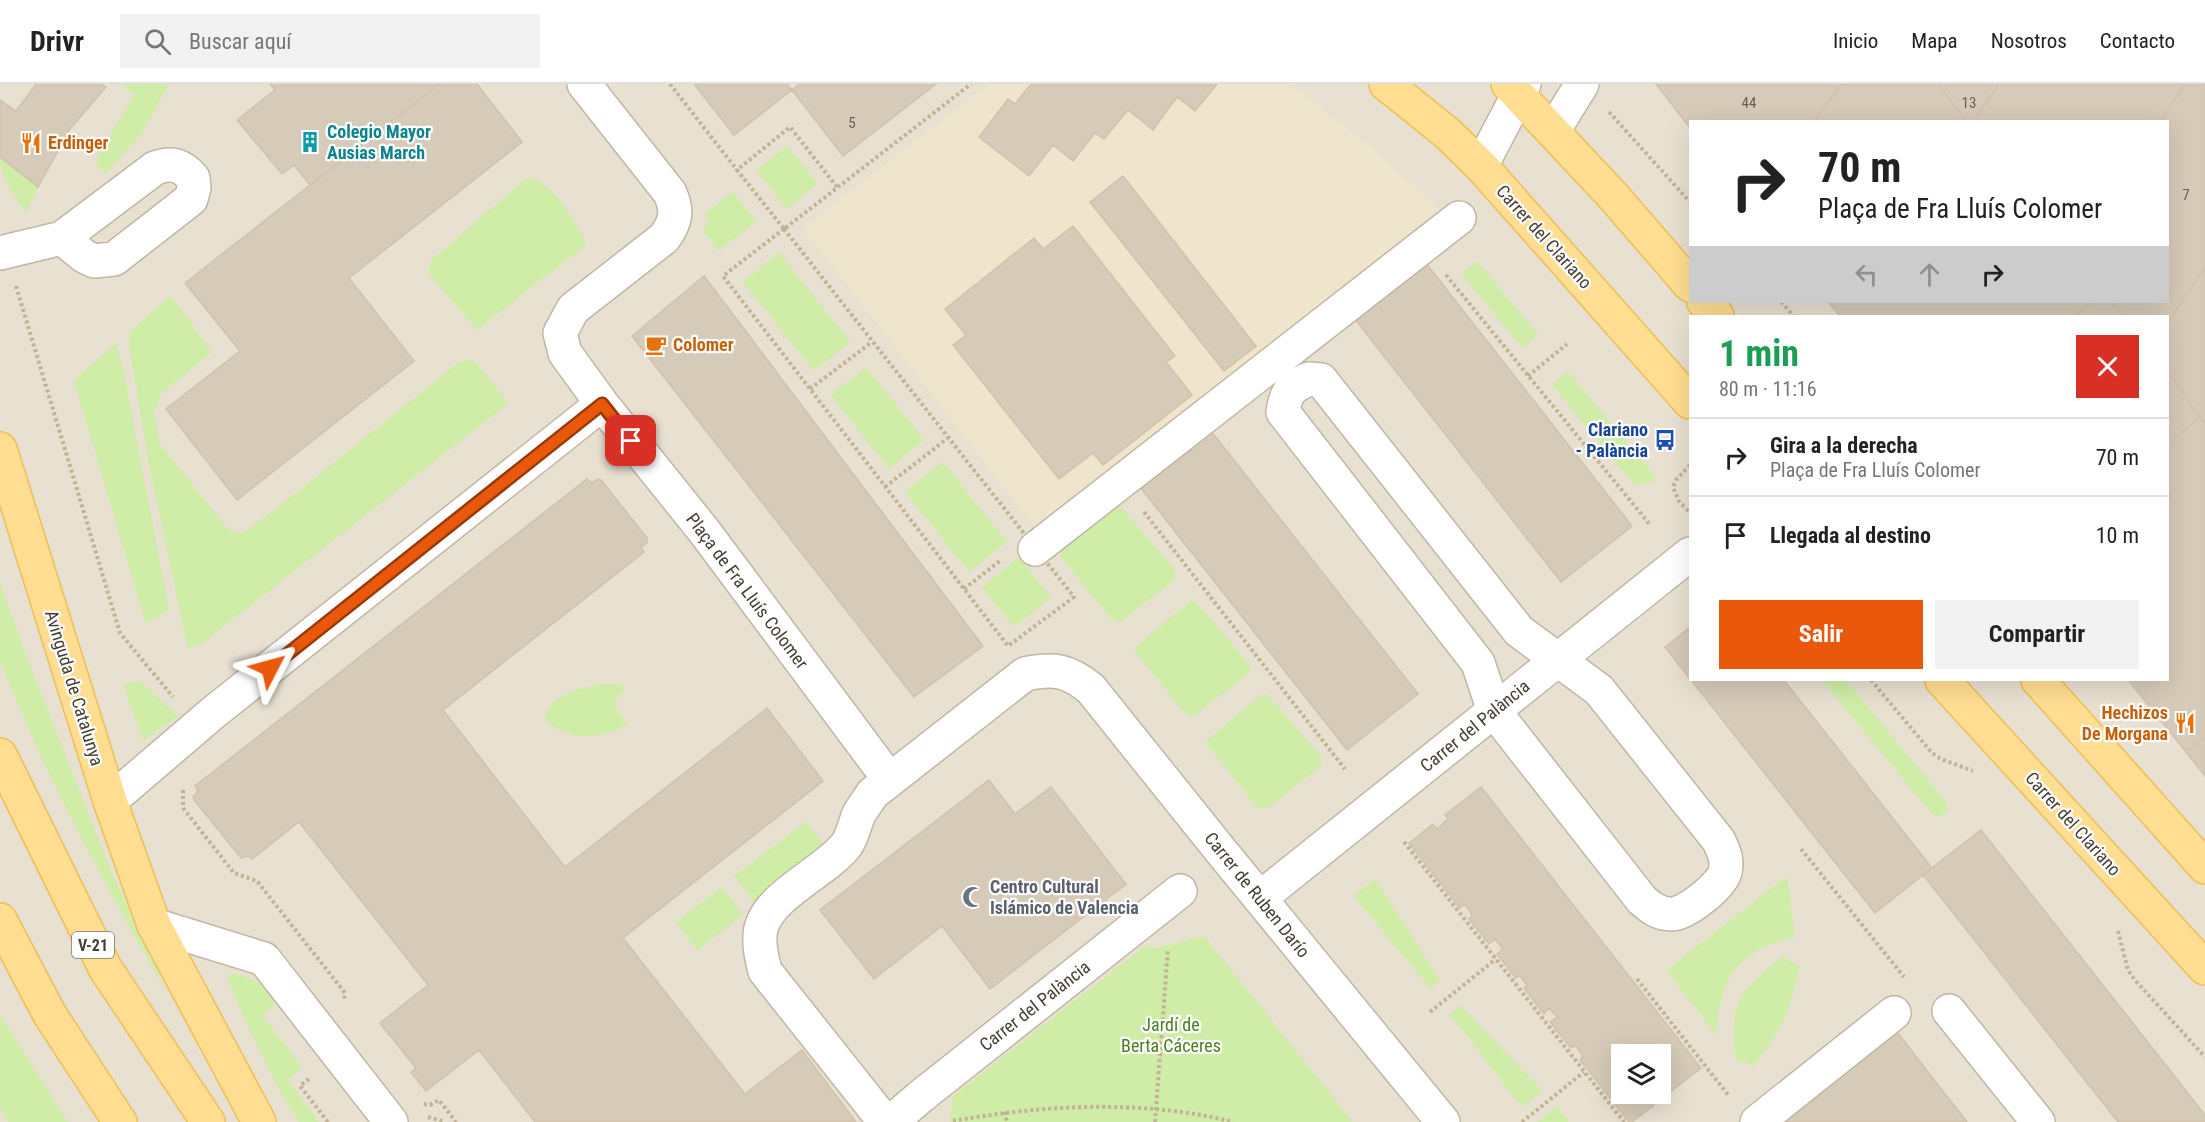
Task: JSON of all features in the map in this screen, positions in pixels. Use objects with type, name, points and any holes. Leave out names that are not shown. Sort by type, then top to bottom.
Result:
[{"type":"main road","name":"Carrer del Clariano","points":[[1386,84],[1447,133],[1481,166],[1689,401]]},
{"type":"main road","points":[[1517,87],[1553,131],[1689,284]]},
{"type":"main road","points":[[1705,303],[1716,315]]},
{"type":"main road","name":"Avinguda de Catalunya","points":[[0,449],[110,801],[154,925],[259,1122]]},
{"type":"main road","name":"Carrer del Clariano","points":[[1943,681],[2205,969]]},
{"type":"main road","points":[[2039,681],[2205,867]]},
{"type":"main road","name":"V-21","points":[[0,755],[105,968],[208,1122]]},
{"type":"main road","points":[[0,920],[50,1014],[120,1122]]},
{"type":"street","name":"Plaça de Fra Lluís Colomer","points":[[584,84],[670,193],[675,204],[676,216],[672,228],[664,238],[573,309],[560,333],[565,353],[602,404],[704,531],[889,779]]},
{"type":"street","points":[[1553,131],[1582,84]]},
{"type":"street","points":[[1481,166],[1517,87]]},
{"type":"street","points":[[1022,551],[1121,483],[1459,218]]},
{"type":"street","points":[[0,253],[62,238]]},
{"type":"street","points":[[1309,379],[1321,380],[1519,631],[1558,660],[1599,690],[1719,841],[1727,857],[1725,874],[1716,887],[1688,909],[1674,915],[1655,911],[1642,900],[1494,711],[1479,663],[1282,412],[1285,398],[1294,386],[1309,379]]},
{"type":"street","points":[[110,801],[214,712],[602,404]]},
{"type":"street","name":"Carrer del Palància","points":[[1260,898],[1689,555]]},
{"type":"street","name":"Carrer de Ruben Darío","points":[[889,779],[1025,674],[1043,670],[1067,673],[1080,680],[1091,689],[1443,1122]]},
{"type":"street","points":[[885,1122],[765,971],[759,933],[766,915],[782,898],[830,863],[848,843],[860,813],[872,795],[889,779]]},
{"type":"street","name":"Carrer del Palància","points":[[891,1122],[920,1096],[1176,894]]},
{"type":"street","points":[[154,925],[264,959],[391,1122]]},
{"type":"street","points":[[1948,1011],[2038,1122]]},
{"type":"street","points":[[1746,1113],[1894,1013]]},
{"type":"path","points":[[670,84],[784,229],[872,342],[948,438],[1022,551],[1074,597],[1008,646],[723,276],[784,229],[837,187],[971,84]]},
{"type":"path","points":[[1582,84],[1689,201]]},
{"type":"path","points":[[737,170],[790,128],[837,187]]},
{"type":"path","points":[[1423,246],[1651,526]]},
{"type":"path","points":[[1782,303],[1793,315]]},
{"type":"path","points":[[810,389],[872,342]]},
{"type":"path","points":[[1528,376],[1567,344]]},
{"type":"path","points":[[885,487],[948,438]]},
{"type":"path","points":[[1689,466],[1676,480],[1673,487],[1679,501],[1689,512]]},
{"type":"path","points":[[1121,483],[1345,770]]},
{"type":"path","points":[[964,590],[1022,551]]},
{"type":"path","points":[[1872,681],[1932,753],[1941,759],[1980,773]]},
{"type":"path","points":[[1404,842],[1624,1122]]},
{"type":"path","points":[[1801,849],[1911,985]]},
{"type":"path","points":[[1155,1122],[1176,894]]},
{"type":"path","points":[[2118,929],[2128,970],[2134,979],[2205,1057]]},
{"type":"path","points":[[1430,1012],[1496,959]]},
{"type":"path","points":[[1637,979],[1746,1113]]},
{"type":"path","points":[[1522,1122],[1584,1072]]},
{"type":"path","points":[[950,1122],[1004,1112],[1084,1106],[1156,1110],[1210,1116],[1233,1122]]},
{"type":"path","points":[[1004,1112],[1007,1122]]},
{"type":"shaded area","points":[[0,84],[2205,84],[2205,1122],[0,1122]]},
{"type":"shaded area","points":[[989,84],[1289,84],[1367,144],[1445,215],[1039,533],[803,228]]},
{"type":"green space","points":[[121,84],[169,84],[142,133],[105,174],[97,165],[96,159],[134,95]]},
{"type":"green space","points":[[787,146],[817,183],[787,209],[756,171]]},
{"type":"green space","points":[[0,157],[38,187],[26,213],[5,179]]},
{"type":"green space","points":[[530,178],[548,189],[562,204],[585,239],[584,246],[477,330],[429,274],[429,265],[433,259],[523,181]]},
{"type":"green space","points":[[733,192],[756,221],[719,251],[703,231],[708,223],[706,213]]},
{"type":"green space","points":[[779,252],[850,342],[814,371],[743,282]]},
{"type":"green space","points":[[1477,261],[1538,335],[1522,348],[1462,274]]},
{"type":"green space","points":[[171,296],[212,352],[162,393],[154,413],[160,444],[226,527],[235,533],[245,532],[285,502],[457,364],[467,359],[476,363],[508,402],[201,644],[188,649],[148,459],[129,344],[130,332]]},
{"type":"green space","points":[[116,343],[123,368],[169,610],[146,624],[74,381]]},
{"type":"green space","points":[[866,367],[924,440],[889,469],[831,395]]},
{"type":"green space","points":[[1568,371],[1656,478],[1651,482],[1634,485],[1552,385]]},
{"type":"green space","points":[[943,462],[1007,542],[969,572],[905,492]]},
{"type":"green space","points":[[1117,506],[1122,508],[1175,570],[1175,579],[1120,622],[1112,620],[1060,556],[1061,551]]},
{"type":"green space","points":[[1019,557],[1051,597],[1014,627],[982,587]]},
{"type":"green space","points":[[0,583],[27,658],[110,868],[168,995],[64,804],[0,662]]},
{"type":"green space","points":[[1191,601],[1196,602],[1250,665],[1249,673],[1194,716],[1186,715],[1134,650]]},
{"type":"green space","points":[[139,680],[178,716],[143,741],[124,685]]},
{"type":"green space","points":[[1823,681],[1847,681],[1946,802],[1948,809],[1944,814],[1937,817],[1931,813]]},
{"type":"green space","points":[[604,684],[623,685],[625,692],[618,695],[616,707],[628,723],[619,729],[597,735],[574,735],[553,726],[545,718],[553,703],[560,697],[587,687]]},
{"type":"green space","points":[[1263,694],[1268,695],[1322,758],[1321,766],[1266,809],[1258,808],[1206,743]]},
{"type":"green space","points":[[806,822],[827,849],[755,904],[734,876]]},
{"type":"green space","points":[[1787,876],[1795,937],[1759,950],[1735,969],[1722,997],[1716,1035],[1667,970]]},
{"type":"green space","points":[[1375,879],[1440,980],[1430,988],[1354,896]]},
{"type":"green space","points":[[722,887],[743,915],[697,950],[676,922]]},
{"type":"green space","name":"Jardí de Berta Cáceres","points":[[1204,936],[1353,1122],[950,1122],[953,1096],[1145,946],[1158,948]]},
{"type":"green space","points":[[1784,956],[1790,962],[1799,965],[1793,994],[1784,1019],[1771,1042],[1753,1066],[1746,1062],[1737,1062],[1734,1027],[1735,1013],[1740,1000],[1757,978]]},
{"type":"green space","points":[[235,973],[257,982],[280,1001],[262,1016],[302,1067],[290,1078],[290,1083],[319,1122],[299,1122],[279,1088],[228,980],[229,974]]},
{"type":"green space","points":[[1460,1005],[1543,1091],[1522,1107],[1450,1014]]},
{"type":"green space","points":[[0,1015],[68,1122],[8,1122],[0,1107]]},
{"type":"green space","points":[[1557,1106],[1569,1122],[1537,1122]]},
{"type":"building","name":"Erdinger","points":[[36,84],[101,84],[106,87],[70,129],[38,187],[0,157],[0,100],[16,111]]},
{"type":"building","name":"Colegio Mayor Ausias March","points":[[270,84],[439,84],[310,185],[294,165],[282,174],[237,120],[275,90]]},
{"type":"building","points":[[439,84],[477,84],[522,142],[349,278],[414,361],[237,500],[166,409],[240,351],[185,283]]},
{"type":"building","points":[[694,84],[787,84],[792,90],[734,135]]},
{"type":"building","points":[[799,84],[936,84],[843,156],[792,90]]},
{"type":"building","points":[[1031,84],[1217,84],[1195,111],[1177,97],[1153,130],[1128,110],[1104,139],[1095,133],[1073,161],[1053,145],[1029,176],[979,137],[1008,99],[1015,104]]},
{"type":"building","points":[[1656,84],[1841,84],[1815,120],[1689,120],[1689,127]]},
{"type":"building","points":[[1841,84],[1938,84],[1965,120],[1815,120]]},
{"type":"building","points":[[1938,84],[1999,84],[1973,120],[1965,120]]},
{"type":"building","points":[[1999,84],[2186,84],[2160,120],[1973,120]]},
{"type":"building","points":[[2186,84],[2205,84],[2205,268],[2169,321],[2169,315],[2123,315],[2113,303],[2169,303],[2169,120],[2160,120]]},
{"type":"building","points":[[1123,176],[1256,346],[1224,371],[1090,202]]},
{"type":"building","points":[[1073,226],[1175,356],[1166,362],[1192,395],[1103,465],[1093,453],[1059,479],[953,345],[966,335],[945,309],[1034,238],[1043,249]]},
{"type":"building","points":[[1425,262],[1632,526],[1561,582],[1354,318]]},
{"type":"building","points":[[2205,268],[2205,424],[2169,373],[2169,321]]},
{"type":"building","points":[[704,276],[983,646],[914,697],[632,336]]},
{"type":"building","points":[[1829,303],[2091,303],[2075,315],[1839,315]]},
{"type":"building","points":[[2091,303],[2113,303],[2123,315],[2075,315]]},
{"type":"building","points":[[2169,373],[2200,417],[2169,442]]},
{"type":"building","points":[[2200,417],[2205,424],[2205,737],[2186,752],[2129,681],[2169,681],[2169,442]]},
{"type":"building","points":[[1211,431],[1418,694],[1347,750],[1140,487]]},
{"type":"building","points":[[587,479],[592,483],[597,479],[601,480],[647,538],[647,543],[641,547],[644,552],[443,710],[565,867],[767,708],[823,781],[623,938],[745,1094],[802,1050],[856,1122],[535,1122],[479,1050],[426,1091],[411,1072],[416,1068],[380,1023],[428,985],[299,822],[252,859],[249,856],[241,858],[194,800],[193,797],[198,791],[195,786]]},
{"type":"building","points":[[1689,628],[1689,678],[1665,647]]},
{"type":"building","points":[[1692,681],[1785,681],[1932,868],[1875,913]]},
{"type":"building","points":[[2205,737],[2205,776],[2186,752]]},
{"type":"building","name":"Centro Cultural Islámico de Valencia","points":[[989,780],[1015,814],[1051,787],[1126,884],[990,989],[942,926],[874,979],[820,910]]},
{"type":"building","points":[[1481,787],[1701,1068],[1671,1091],[1671,1044],[1611,1044],[1611,1099],[1580,1060],[1583,1056],[1575,1045],[1571,1048],[1550,1022],[1557,1017],[1549,1008],[1544,1014],[1524,988],[1527,985],[1519,975],[1516,978],[1497,954],[1503,949],[1495,939],[1489,944],[1469,919],[1472,916],[1469,910],[1464,904],[1460,908],[1409,843],[1433,824],[1437,829],[1448,819],[1445,815]]},
{"type":"building","points":[[1981,830],[2205,1115],[2205,1122],[2118,1122],[1923,875]]},
{"type":"building","points":[[1893,1027],[1967,1122],[1773,1122]]},
{"type":"building","points":[[1615,1104],[1654,1105],[1632,1122],[1629,1122]]},
{"type":"place","name":"Colegio Mayor Ausias March","points":[[310,142]]},
{"type":"place","name":"Erdinger","points":[[31,143]]},
{"type":"place","name":"Colomer","points":[[656,345]]},
{"type":"place","name":"Clariano - Palància","points":[[1665,440]]},
{"type":"place","name":"Hechizos De Morgana","points":[[2185,723]]},
{"type":"place","name":"Centro Cultural Islámico de Valencia","points":[[973,897]]},
{"type":"route","points":[[270,668],[602,404],[631,441]]}]
